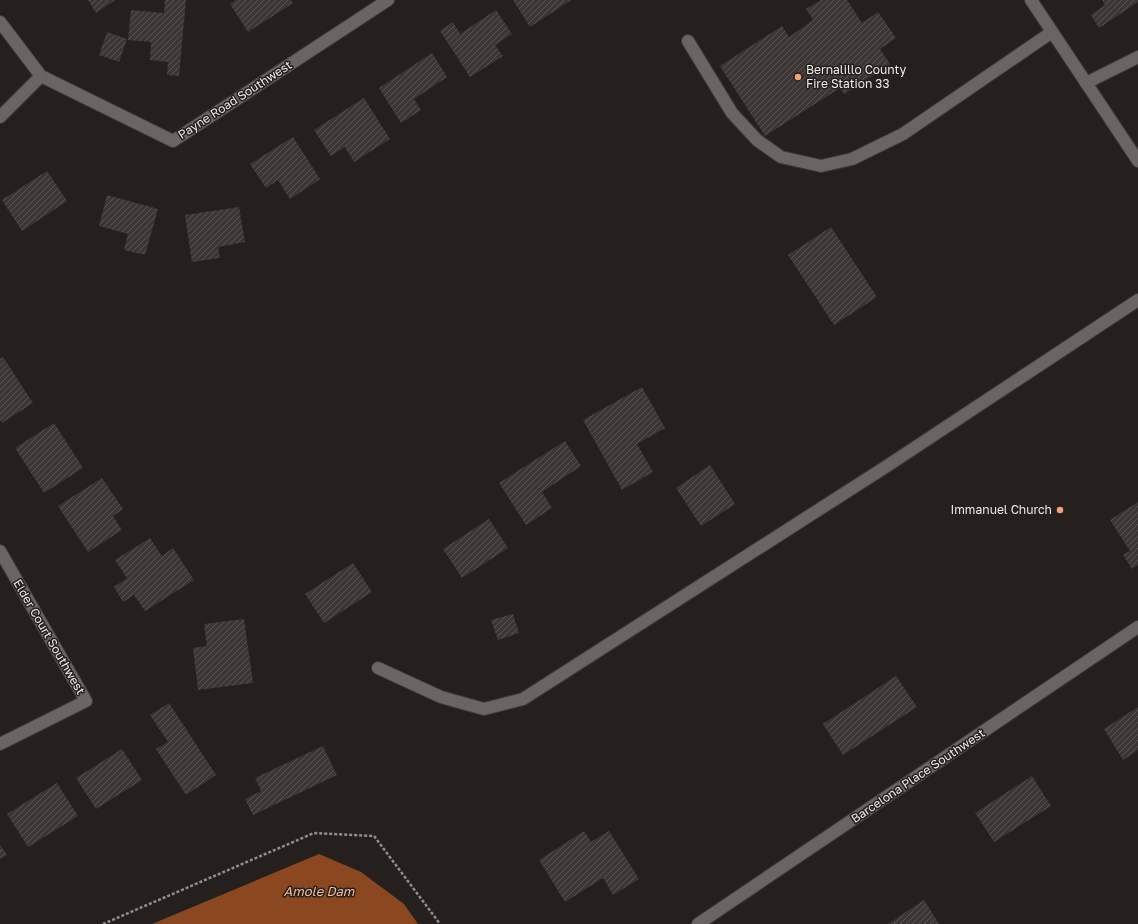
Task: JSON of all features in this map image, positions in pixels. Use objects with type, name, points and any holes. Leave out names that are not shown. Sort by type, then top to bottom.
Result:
[{"type":"street","name":"Payne Road Southwest","points":[[41,76],[173,141],[388,0]]},
{"type":"street","points":[[1031,0],[1138,161]]},
{"type":"street","points":[[0,22],[41,76],[0,117]]},
{"type":"street","points":[[688,41],[732,113],[757,140],[781,157],[820,166],[852,158],[903,134],[1052,32]]},
{"type":"street","points":[[1086,83],[1138,57]]},
{"type":"street","points":[[378,668],[441,697],[484,709],[523,699],[880,470],[1138,300]]},
{"type":"street","name":"Elder Court Southwest","points":[[0,551],[86,701],[0,744]]},
{"type":"street","name":"Barcelona Place Southwest","points":[[698,924],[1138,627]]},
{"type":"path","points":[[102,924],[314,833],[374,836],[440,924]]},
{"type":"water","name":"Amole Dam","points":[[319,854],[361,872],[404,904],[418,924],[152,924]]},
{"type":"building","points":[[88,0],[115,0],[96,13]]},
{"type":"building","points":[[165,0],[186,0],[179,76],[167,75],[168,62],[150,60],[151,42],[128,40],[131,10],[164,13]]},
{"type":"building","points":[[236,0],[291,0],[293,3],[248,32],[230,4]]},
{"type":"building","points":[[513,0],[571,0],[530,27]]},
{"type":"building","name":"Bernalillo County Fire Station 33","points":[[821,0],[847,0],[862,23],[878,12],[896,38],[880,49],[890,64],[844,94],[840,88],[765,136],[720,66],[782,26],[789,37],[813,20],[806,9]]},
{"type":"building","points":[[1102,0],[1138,0],[1138,2],[1099,28],[1091,15],[1105,5]]},
{"type":"building","points":[[496,10],[512,34],[495,45],[503,56],[470,77],[440,31],[453,22],[460,34]]},
{"type":"building","points":[[107,32],[127,39],[119,62],[99,55]]},
{"type":"building","points":[[432,53],[447,77],[414,99],[421,110],[401,123],[379,88]]},
{"type":"building","points":[[364,98],[390,139],[354,162],[345,147],[331,156],[314,130]]},
{"type":"building","points":[[293,137],[320,179],[290,199],[278,180],[266,188],[250,164]]},
{"type":"building","points":[[47,171],[67,201],[22,231],[2,200]]},
{"type":"building","points":[[107,195],[158,209],[145,255],[124,250],[128,234],[99,226]]},
{"type":"building","points":[[239,207],[245,242],[218,247],[220,258],[192,262],[185,215]]},
{"type":"building","points":[[831,227],[877,297],[834,325],[788,255]]},
{"type":"building","points":[[3,357],[33,403],[2,423],[0,420],[0,359]]},
{"type":"building","points":[[642,387],[665,428],[637,444],[653,472],[622,490],[583,420]]},
{"type":"building","points":[[54,423],[83,468],[44,493],[15,448]]},
{"type":"building","points":[[565,441],[581,466],[542,492],[552,508],[526,525],[499,483]]},
{"type":"building","points":[[710,465],[735,504],[701,526],[676,488]]},
{"type":"building","points":[[102,478],[123,509],[113,516],[122,530],[88,552],[58,506]]},
{"type":"building","points":[[1138,502],[1138,565],[1132,569],[1123,555],[1130,551],[1110,520]]},
{"type":"building","points":[[489,519],[508,548],[462,578],[443,549]]},
{"type":"building","points":[[150,538],[162,556],[173,548],[194,580],[145,611],[134,595],[123,602],[114,587],[127,578],[115,560]]},
{"type":"building","points":[[353,563],[372,592],[324,623],[305,594]]},
{"type":"building","points":[[513,614],[519,633],[498,640],[491,620]]},
{"type":"building","points":[[244,619],[253,683],[198,690],[193,648],[207,646],[204,624]]},
{"type":"building","points":[[896,676],[917,707],[843,755],[823,724]]},
{"type":"building","points":[[169,703],[216,775],[186,795],[156,749],[168,742],[150,715]]},
{"type":"building","points":[[1138,707],[1138,750],[1123,760],[1104,729]]},
{"type":"building","points":[[323,746],[337,775],[253,815],[245,799],[261,791],[255,778]]},
{"type":"building","points":[[122,749],[142,780],[96,809],[76,778]]},
{"type":"building","points":[[1032,776],[1051,806],[994,842],[975,813]]},
{"type":"building","points":[[57,783],[78,816],[28,847],[7,814]]},
{"type":"building","points":[[584,831],[591,842],[609,831],[639,879],[613,895],[603,878],[565,902],[539,860]]},
{"type":"building","points":[[0,845],[7,855],[0,859]]},
{"type":"building","points":[[924,900],[939,924],[888,924]]},
{"type":"place","name":"Bernalillo County Fire Station 33","points":[[798,77]]},
{"type":"place","name":"Immanuel Church","points":[[1060,510]]}]
